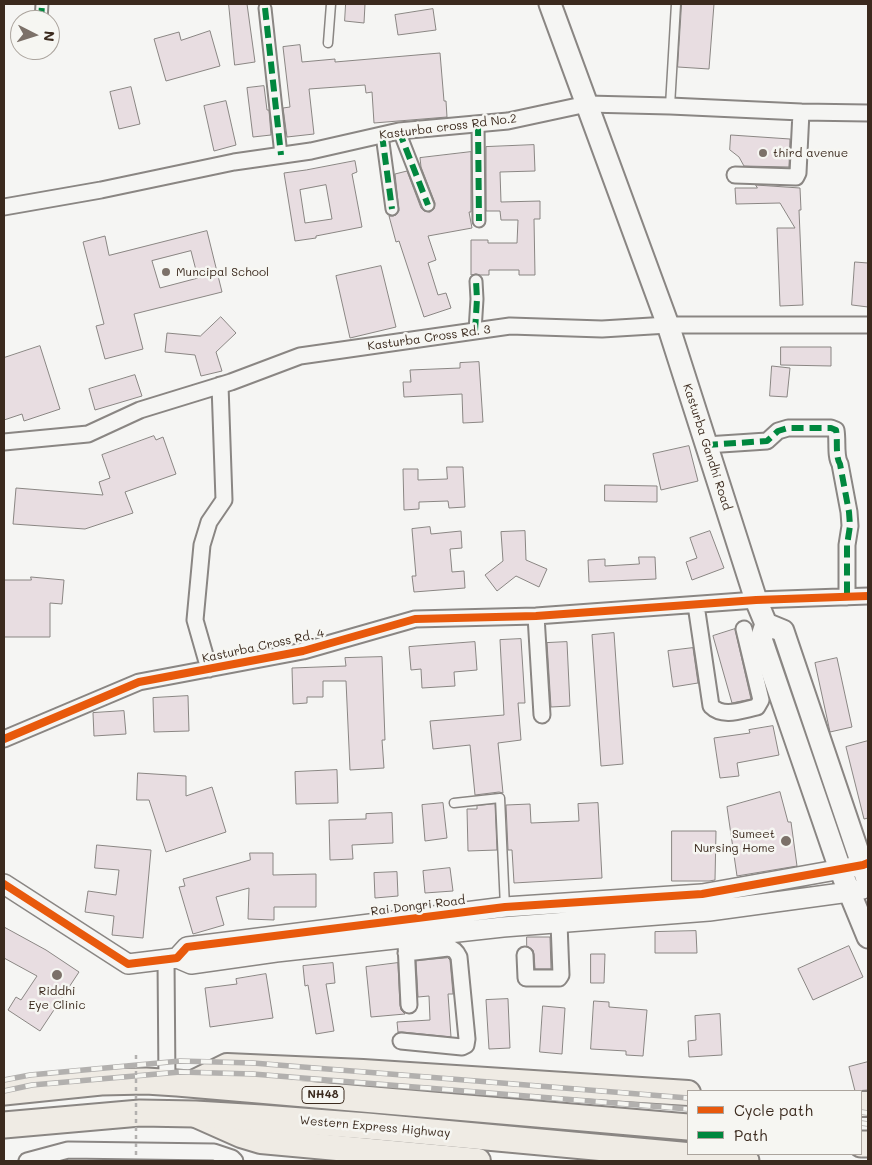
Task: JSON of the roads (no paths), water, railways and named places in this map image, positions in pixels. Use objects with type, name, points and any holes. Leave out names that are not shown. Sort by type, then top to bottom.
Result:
[{"type":"highway","name":"NH48","points":[[4,1092],[100,1082],[179,1083],[687,1127]]},
{"type":"highway","name":"Western Express Highway","points":[[4,1125],[140,1113],[195,1114],[451,1134],[746,1161]]},
{"type":"main road","name":"Kasturba Gandhi Road","points":[[550,4],[668,326],[756,600],[766,624]]},
{"type":"main road","points":[[866,870],[783,631],[766,624],[761,639],[840,869],[858,890],[868,937]]},
{"type":"main road","points":[[179,1083],[227,1066],[363,1072],[687,1093]]},
{"type":"main road","points":[[195,1114],[241,1135],[261,1141],[393,1157],[478,1161]]},
{"type":"street","points":[[265,8],[281,155]]},
{"type":"street","name":"Kasturba cross Rd No.2","points":[[4,208],[234,162],[311,151],[382,135],[508,121],[587,104],[868,113]]},
{"type":"street","points":[[735,175],[796,177],[798,174],[801,112]]},
{"type":"street","points":[[478,124],[478,220]]},
{"type":"street","points":[[399,132],[428,205]]},
{"type":"street","points":[[382,135],[392,209]]},
{"type":"street","points":[[475,331],[478,299],[476,281]]},
{"type":"street","name":"Kasturba Cross Rd. 3","points":[[4,442],[88,434],[140,410],[220,385],[300,356],[510,326],[602,329],[668,326],[868,326]]},
{"type":"street","points":[[209,668],[195,620],[202,545],[209,522],[224,500],[220,385]]},
{"type":"street","points":[[706,445],[767,441],[778,431],[788,428],[830,428],[836,430],[837,460],[840,464],[850,526],[847,545],[847,597]]},
{"type":"street","name":"Kasturba Cross Rd. 4","points":[[4,739],[139,682],[303,651],[415,619],[536,616],[756,600],[868,596]]},
{"type":"street","points":[[696,605],[711,706],[714,710],[720,712],[757,707],[761,700],[744,629]]},
{"type":"street","points":[[536,616],[542,715]]},
{"type":"street","name":"Rai Dongri Road","points":[[405,937],[514,906],[702,894],[840,869],[866,870]]},
{"type":"street","points":[[4,884],[128,964],[171,959],[190,964],[405,937],[524,925],[709,911],[858,890]]},
{"type":"street","points":[[608,900],[608,919]]},
{"type":"street","points":[[514,906],[524,925]]},
{"type":"street","points":[[525,955],[526,978],[559,978],[561,976],[559,923]]},
{"type":"street","points":[[405,937],[410,1005]]},
{"type":"street","points":[[401,1041],[462,1047],[466,1045],[467,1040],[459,957],[456,952],[452,948],[405,937]]},
{"type":"street","points":[[171,959],[179,1083]]},
{"type":"street","points":[[27,1161],[68,1150],[214,1152],[233,1160],[241,1135]]},
{"type":"lane","points":[[328,43],[331,4]]},
{"type":"lane","points":[[670,106],[676,4]]},
{"type":"lane","points":[[454,803],[500,798],[514,906]]},
{"type":"railway","points":[[4,1080],[30,1075],[180,1061],[253,1063],[687,1098]]},
{"type":"railway","points":[[4,1091],[32,1085],[180,1072],[253,1074],[687,1109]]},
{"type":"railway","points":[[862,1112],[868,1113]]},
{"type":"railway","points":[[862,1123],[868,1124]]},
{"type":"place","name":"third avenue","points":[[763,153]]},
{"type":"place","name":"Muncipal School","points":[[166,272]]},
{"type":"place","name":"Sumeet Nursing Home","points":[[786,841]]},
{"type":"place","name":"Riddhi Eye Clinic","points":[[57,975]]}]
